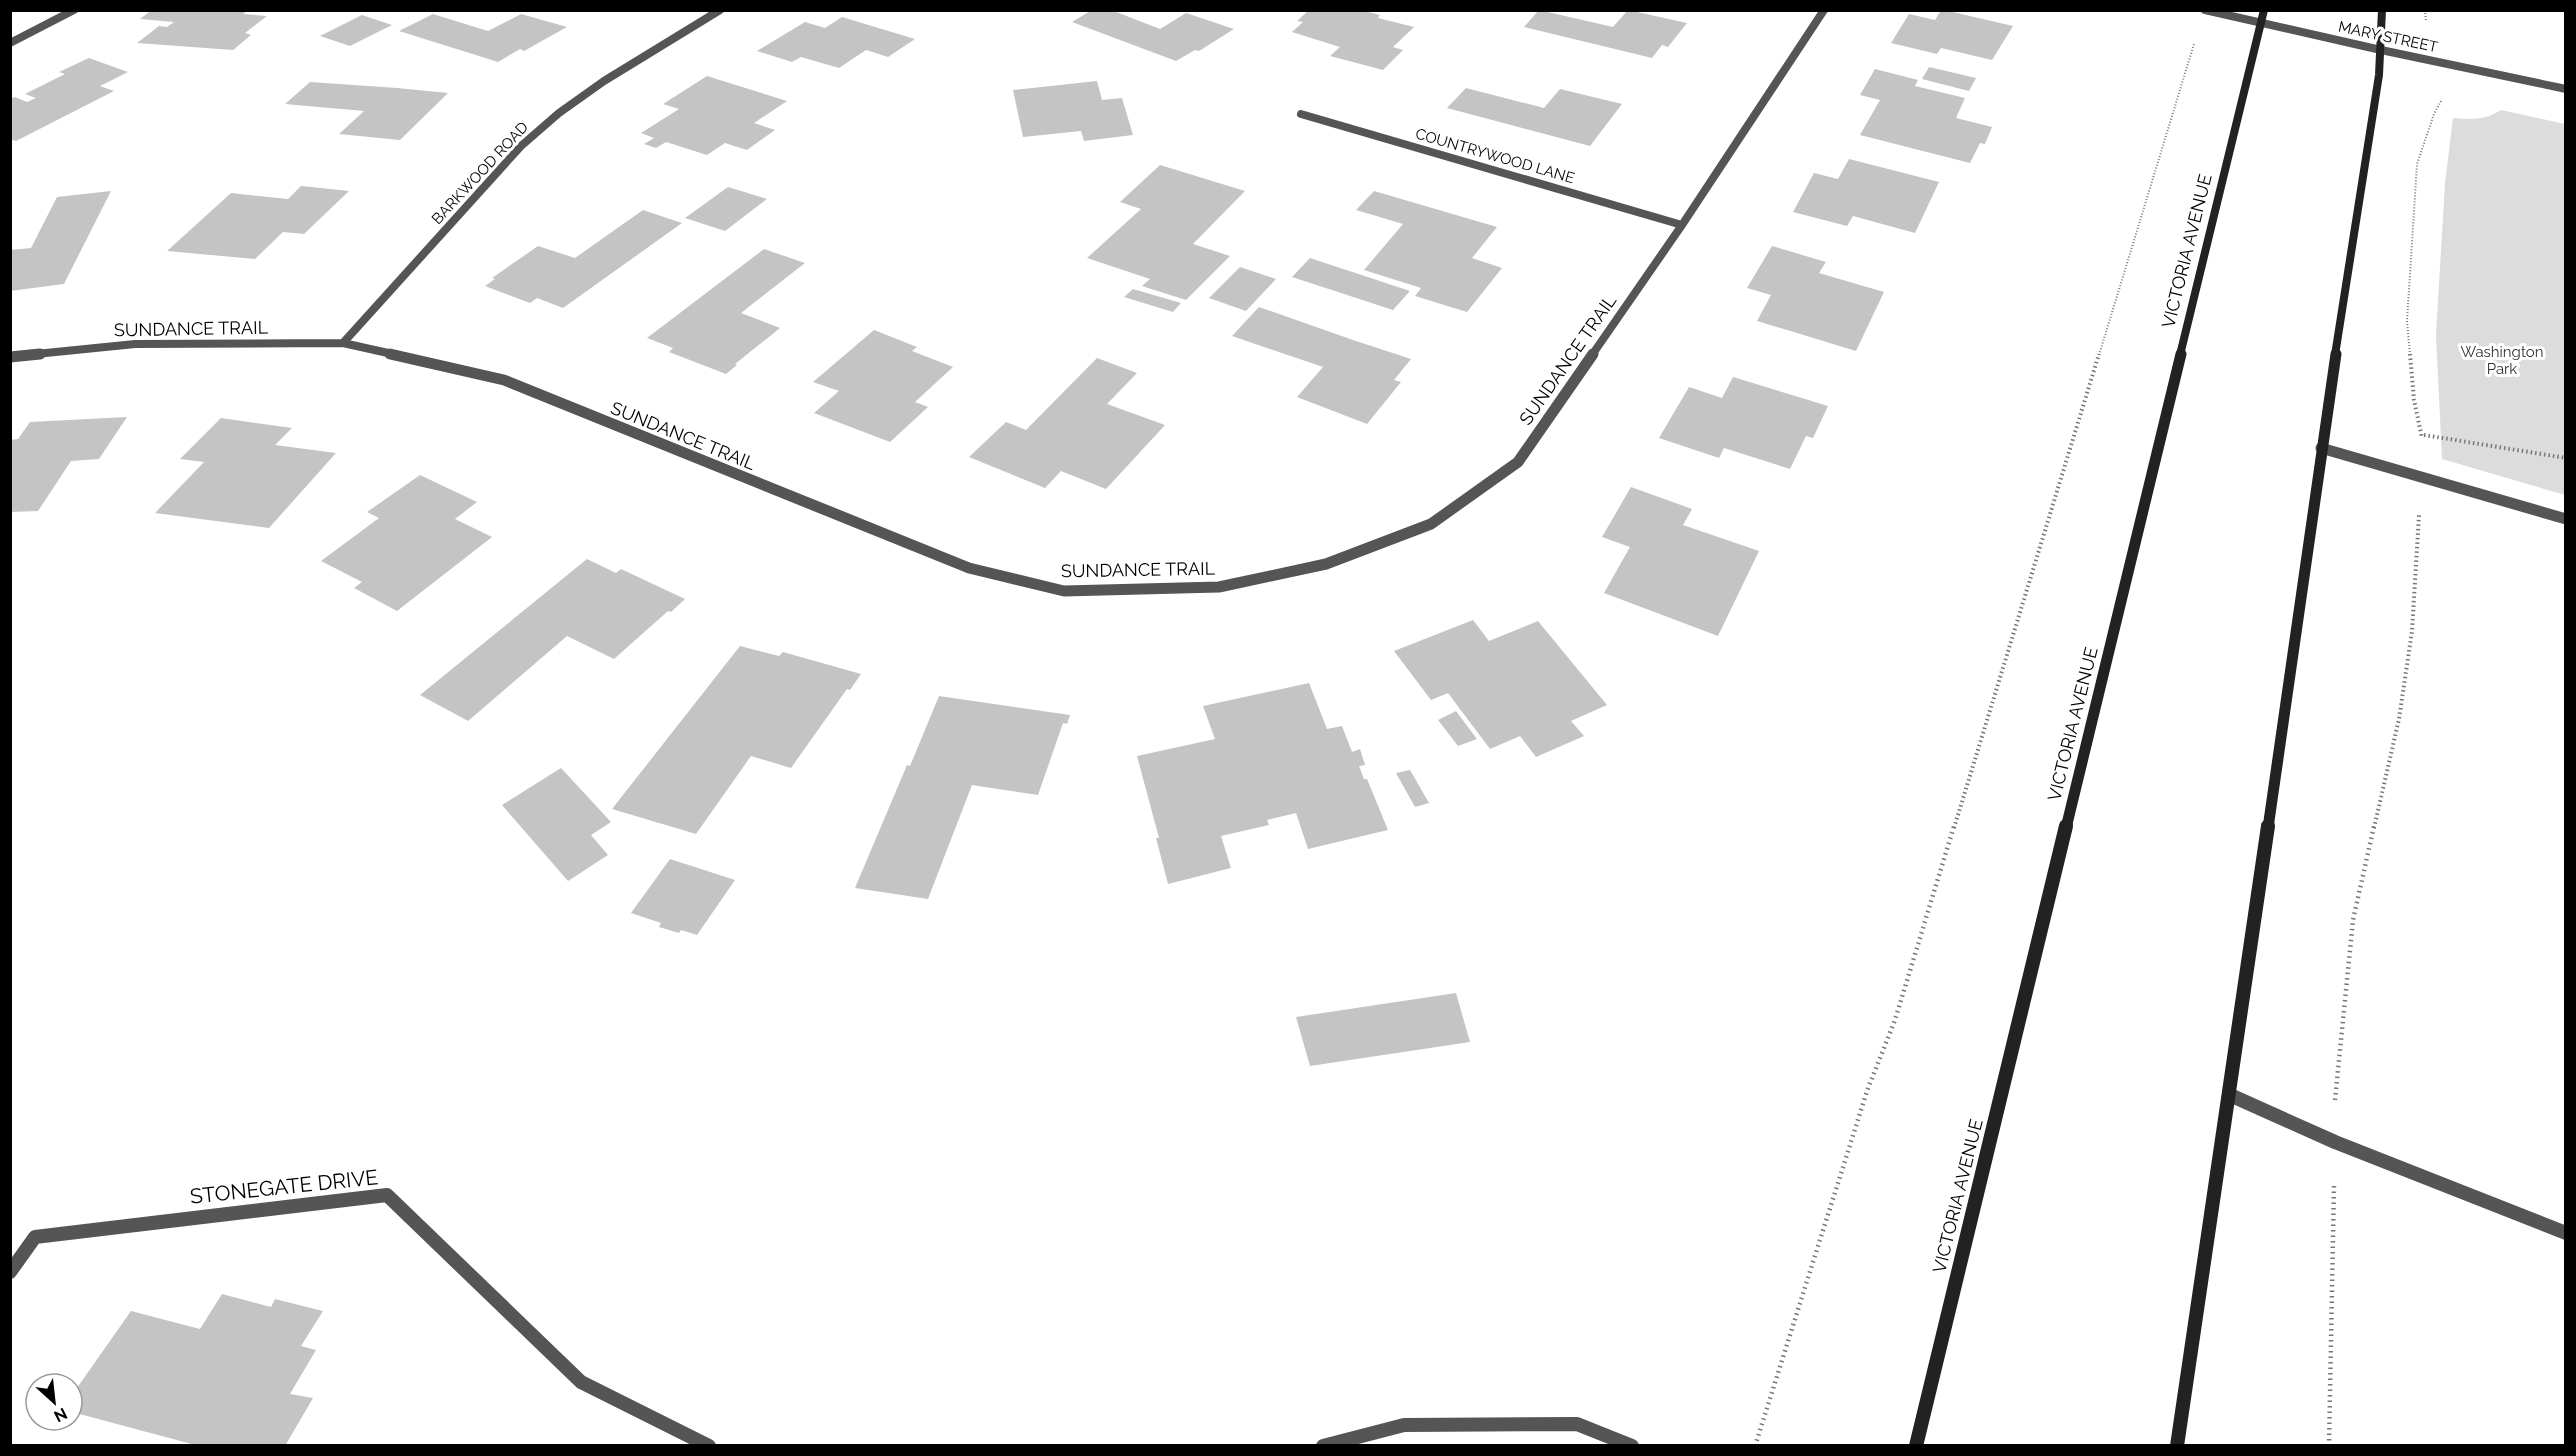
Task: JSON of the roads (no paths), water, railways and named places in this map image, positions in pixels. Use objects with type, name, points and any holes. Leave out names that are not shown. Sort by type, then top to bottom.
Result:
[{"type":"main road","name":"VICTORIA AVENUE","points":[[1916,1446],[2264,10]]},
{"type":"main road","points":[[2177,1446],[2230,1095],[2321,448],[2381,50],[2382,10]]},
{"type":"street","points":[[10,43],[37,32],[74,10]]},
{"type":"street","name":"BARKWOOD ROAD","points":[[343,342],[521,146],[559,113],[604,81],[720,10]]},
{"type":"street","name":"SUNDANCE TRAIL","points":[[10,357],[135,344],[343,342],[504,380],[969,568],[1064,591],[1219,587],[1326,564],[1431,524],[1518,462],[1682,225],[1824,10]]},
{"type":"street","name":"MARY STREET","points":[[2205,10],[2565,89]]},
{"type":"street","name":"COUNTRYWOOD LANE","points":[[1302,114],[1682,225]]},
{"type":"street","points":[[2321,448],[2565,519]]},
{"type":"street","points":[[2230,1095],[2335,1142],[2565,1233]]},
{"type":"street","name":"STONEGATE DRIVE","points":[[10,1272],[35,1237],[387,1195],[581,1382],[709,1446]]},
{"type":"street","points":[[1323,1446],[1404,1425],[1577,1424],[1632,1446]]},
{"type":"park label","name":"Washington Park","points":[[2502,360]]}]
